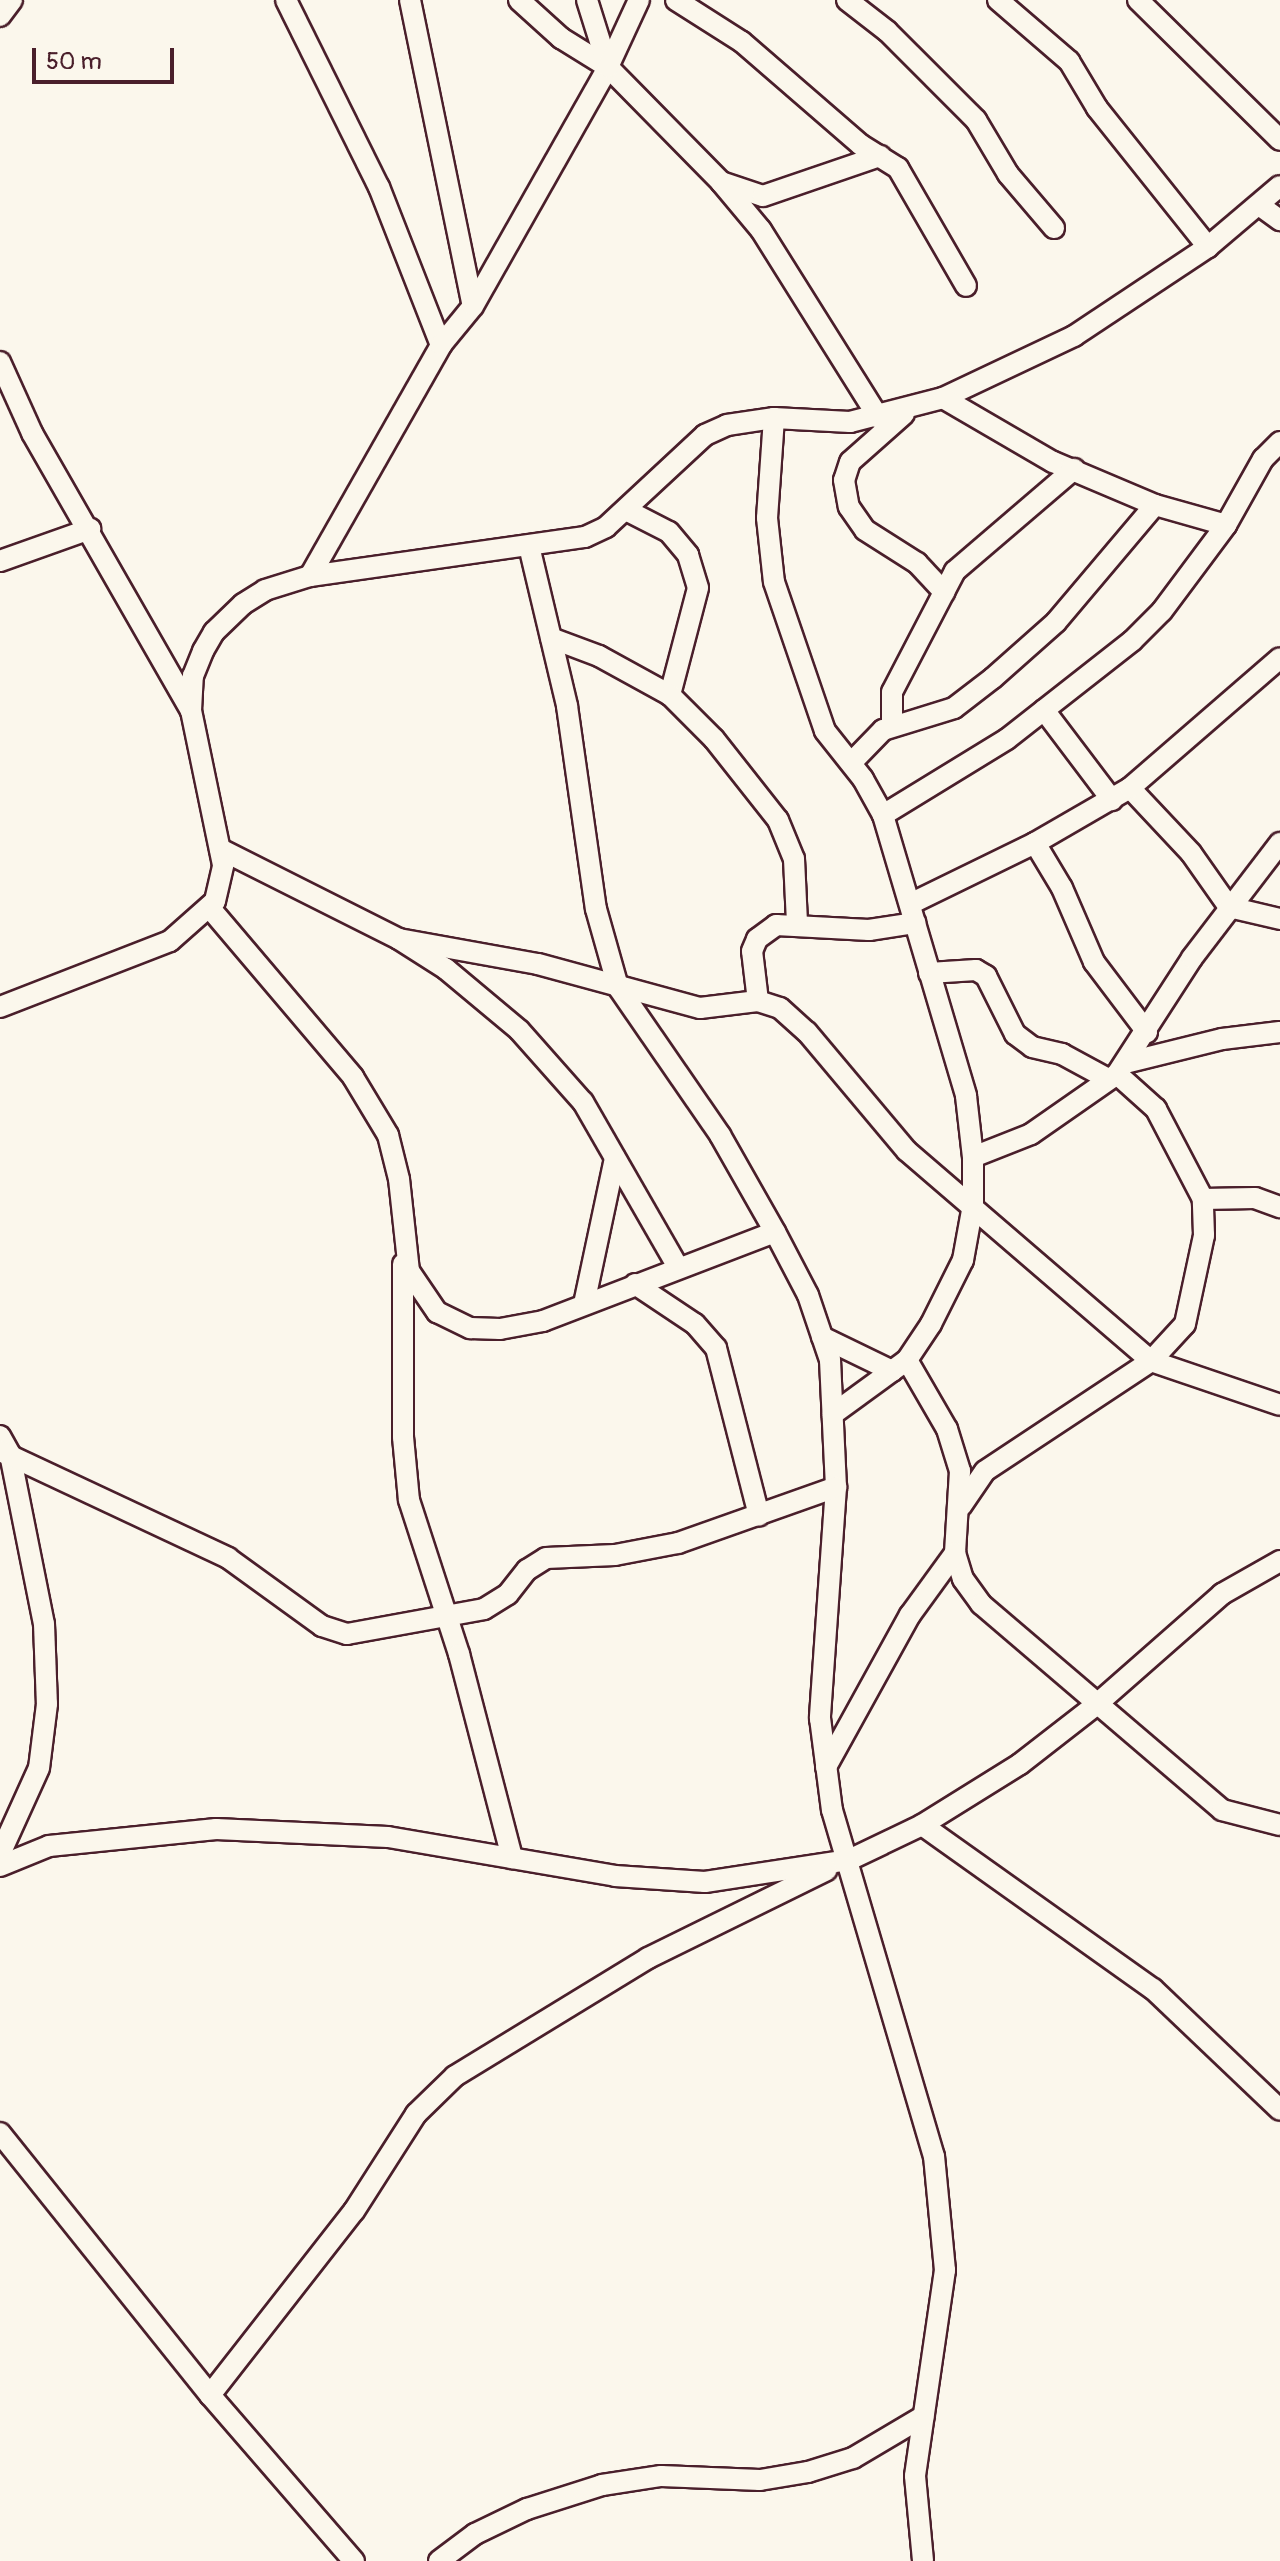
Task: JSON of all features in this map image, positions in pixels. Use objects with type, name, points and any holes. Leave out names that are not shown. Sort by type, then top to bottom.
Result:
[{"type":"street","points":[[0,16],[12,0]]},
{"type":"street","points":[[286,0],[379,187],[441,345]]},
{"type":"street","points":[[410,0],[473,306]]},
{"type":"street","points":[[519,0],[561,38],[608,67],[721,182],[761,230],[879,418]]},
{"type":"street","points":[[587,0],[608,67]]},
{"type":"street","points":[[310,576],[441,345],[473,306],[608,67],[639,0]]},
{"type":"street","points":[[676,0],[788,77],[861,145],[898,168],[966,286]]},
{"type":"street","points":[[847,0],[887,31],[976,120],[1008,174],[1054,228]]},
{"type":"street","points":[[998,0],[1069,61],[1097,108],[1208,247]]},
{"type":"street","points":[[1138,0],[1280,140]]},
{"type":"street","points":[[721,182],[763,196],[880,156]]},
{"type":"street","points":[[0,1007],[170,941],[215,901],[223,865],[191,711],[193,676],[214,632],[265,590],[310,576],[585,537],[626,510],[705,435],[749,419],[879,418],[943,398],[1074,336],[1208,247],[1280,186]]},
{"type":"street","points":[[1259,205],[1280,220]]},
{"type":"street","points":[[0,362],[32,433],[90,529],[191,711]]},
{"type":"street","points":[[943,398],[994,431],[1074,469],[1155,505],[1226,525]]},
{"type":"street","points":[[909,409],[850,462],[844,480],[849,507],[865,530],[917,563],[944,592]]},
{"type":"street","points":[[774,418],[767,518],[774,582],[825,731],[851,763],[883,815],[966,1096],[973,1157],[973,1205],[963,1260],[899,1366],[833,1414]]},
{"type":"street","points":[[883,815],[933,789],[1044,710],[1162,611],[1226,525],[1263,459],[1280,442]]},
{"type":"street","points":[[892,725],[892,692],[955,571],[1074,469]]},
{"type":"street","points":[[851,763],[892,725],[954,708],[993,678],[1056,622],[1155,505]]},
{"type":"street","points":[[626,510],[669,532],[688,555],[698,588],[670,695]]},
{"type":"street","points":[[0,561],[90,529]]},
{"type":"street","points":[[529,546],[551,638],[587,820],[596,909],[618,987],[720,1135],[808,1295],[830,1360],[836,1487],[822,1639],[820,1718],[826,1767],[832,1810],[934,2156],[945,2270],[915,2476],[923,2561]]},
{"type":"street","points":[[551,638],[599,656],[670,695],[714,739],[778,820],[794,859],[797,923]]},
{"type":"street","points":[[758,1001],[751,973],[757,939],[776,925],[797,923],[869,930],[913,914],[1130,788],[1280,658]]},
{"type":"street","points":[[1044,710],[1112,800]]},
{"type":"street","points":[[1130,788],[1191,853],[1229,907],[1280,919]]},
{"type":"street","points":[[1035,843],[1062,888],[1094,962],[1147,1032]]},
{"type":"street","points":[[973,1157],[1031,1134],[1117,1072],[1229,907],[1280,843]]},
{"type":"street","points":[[220,849],[399,939],[446,969],[519,1030],[583,1102],[678,1267]]},
{"type":"street","points":[[209,907],[353,1077],[388,1135],[399,1179],[403,1248],[404,1467],[418,1534],[445,1616],[512,1858]]},
{"type":"street","points":[[399,939],[538,964],[700,1008],[758,1001],[780,1008],[807,1032],[907,1151],[1151,1361],[1280,1405]]},
{"type":"street","points":[[929,973],[976,970],[986,976],[1015,1034],[1032,1047],[1117,1072],[1156,1109],[1203,1199],[1204,1235],[1185,1324],[1151,1361],[985,1471],[961,1506]]},
{"type":"street","points":[[1117,1072],[1222,1039],[1280,1032]]},
{"type":"street","points":[[584,1304],[615,1158]]},
{"type":"street","points":[[1203,1199],[1255,1198],[1280,1207]]},
{"type":"street","points":[[403,1248],[419,1291],[437,1312],[470,1328],[500,1329],[543,1321],[775,1232]]},
{"type":"street","points":[[635,1284],[695,1324],[716,1348],[759,1516]]},
{"type":"street","points":[[822,1337],[899,1366],[947,1429],[960,1471],[961,1506],[955,1553],[963,1579],[981,1604],[1222,1810],[1280,1825]]},
{"type":"street","points":[[3,1447],[228,1558],[333,1632],[347,1634],[496,1605],[527,1570],[546,1558],[615,1555],[678,1543],[836,1487]]},
{"type":"street","points":[[0,1854],[39,1768],[47,1704],[44,1624],[3,1447]]},
{"type":"street","points":[[826,1767],[910,1615],[955,1553]]},
{"type":"street","points":[[210,2395],[354,2211],[416,2114],[455,2076],[648,1958],[922,1825],[981,1790],[1097,1704],[1222,1594],[1280,1561]]},
{"type":"street","points":[[922,1825],[1153,1989],[1280,2110]]},
{"type":"street","points":[[0,1866],[49,1846],[216,1829],[388,1837],[615,1876],[705,1882],[849,1860]]},
{"type":"street","points":[[0,2133],[210,2395],[354,2561]]},
{"type":"street","points":[[439,2561],[475,2534],[527,2509],[602,2485],[661,2476],[760,2480],[808,2472],[853,2458],[924,2416]]}]
